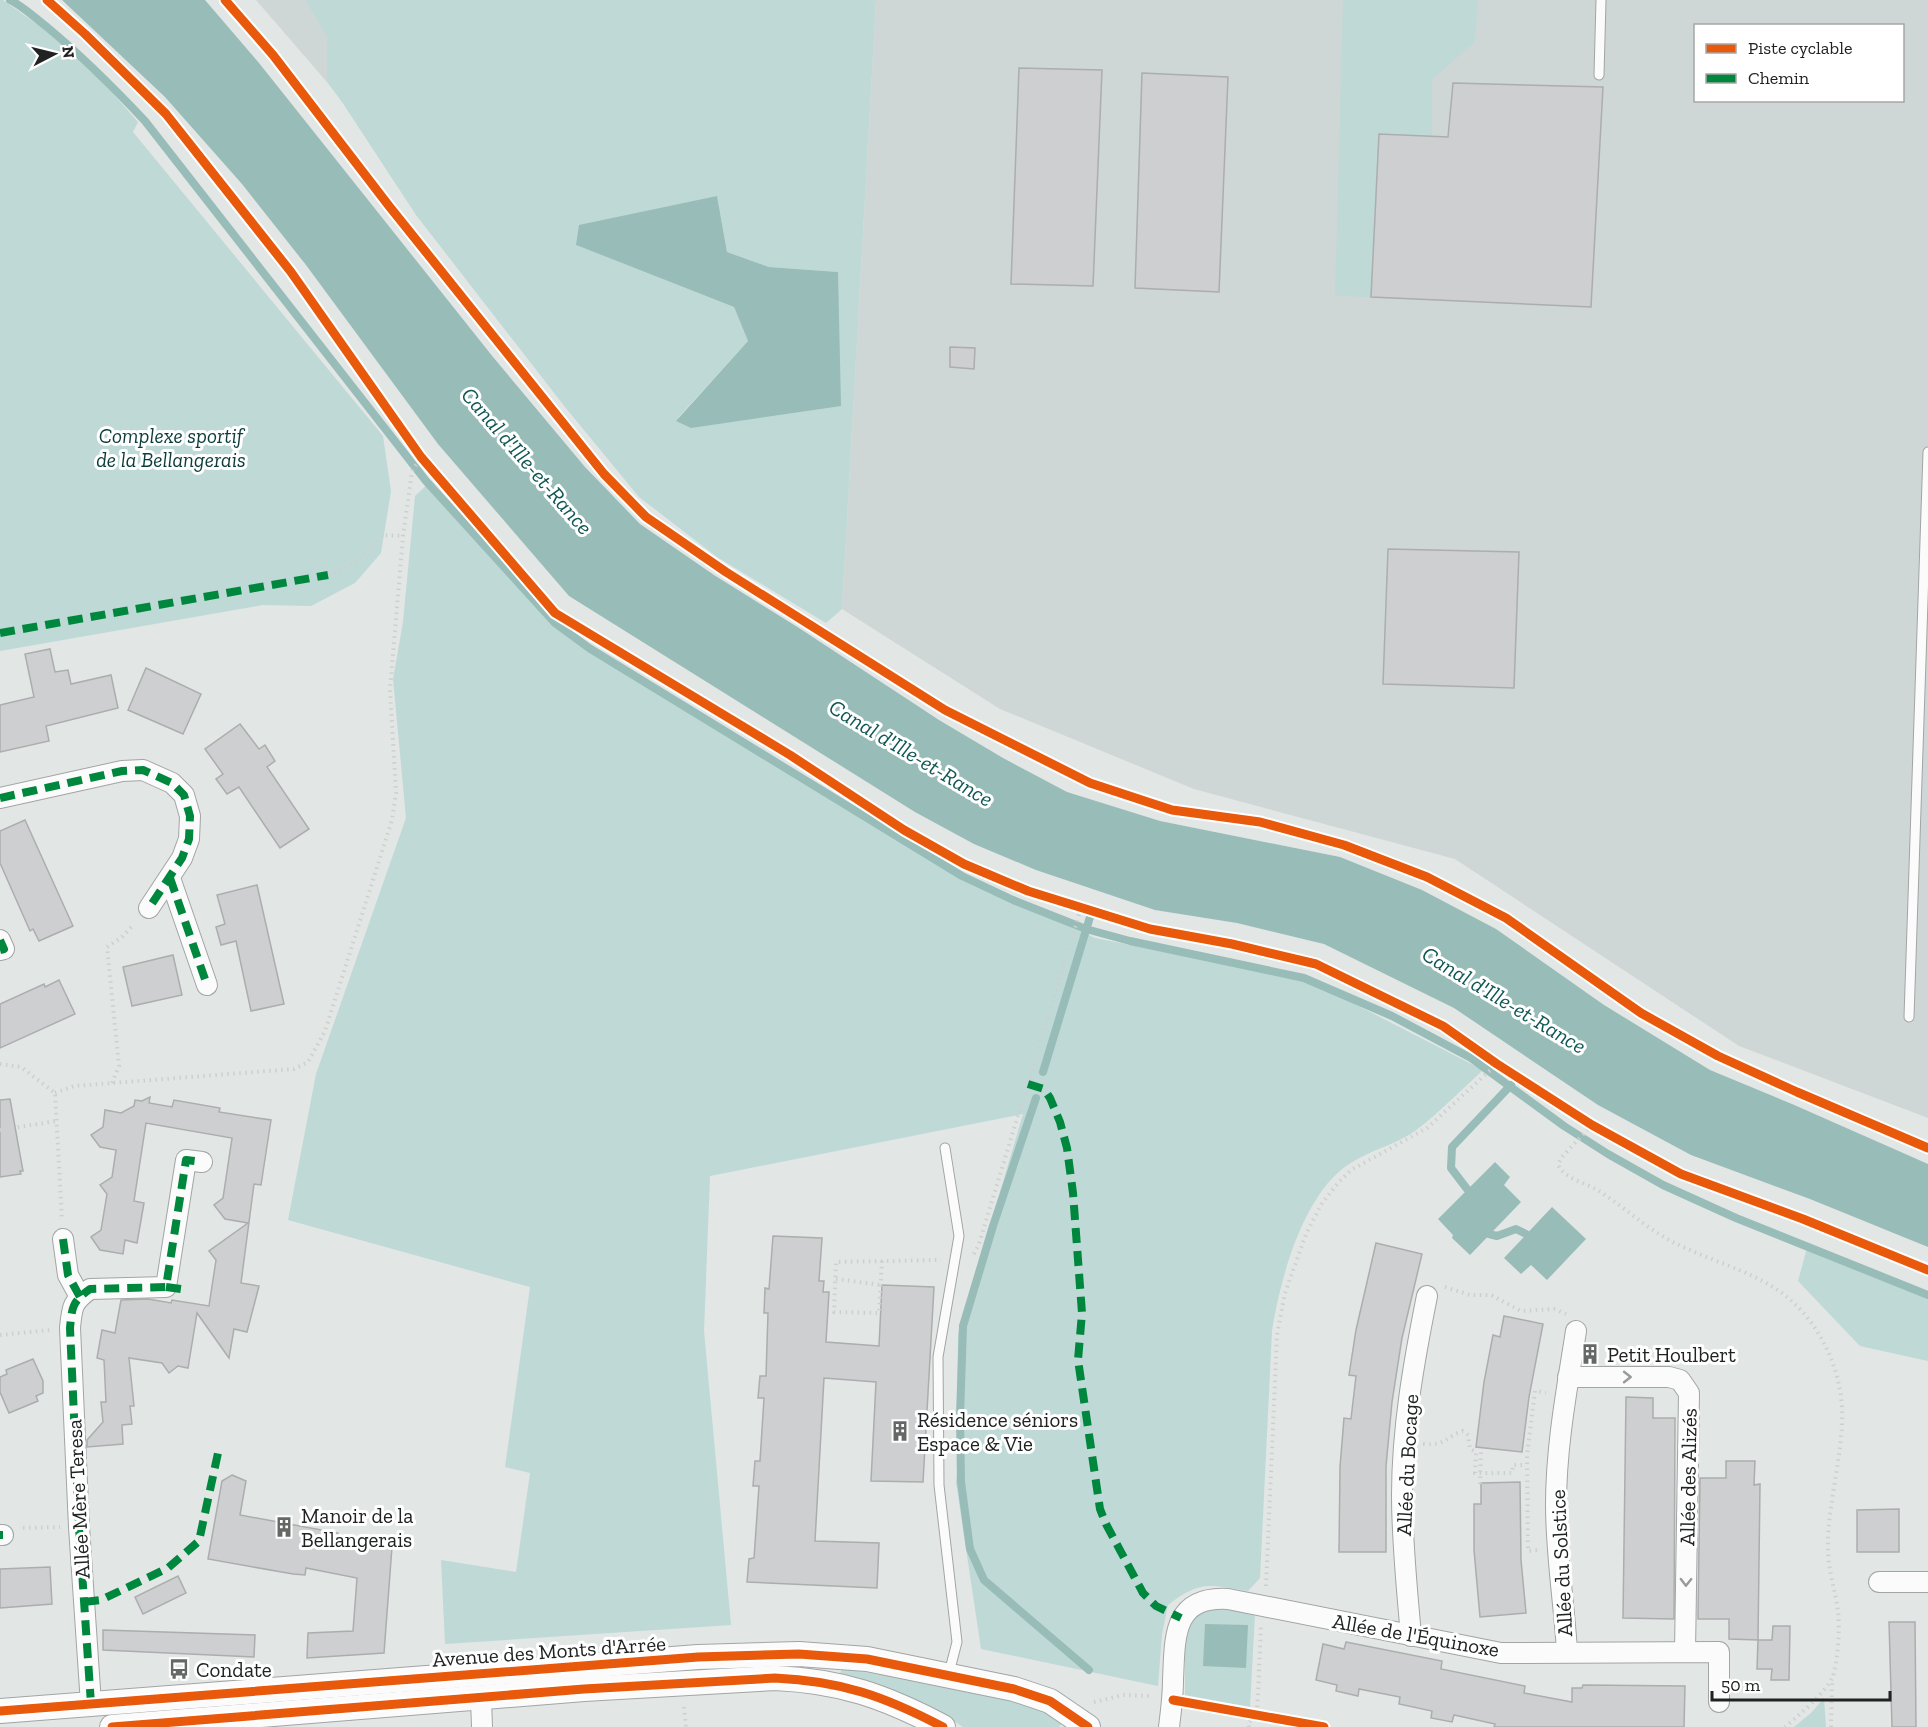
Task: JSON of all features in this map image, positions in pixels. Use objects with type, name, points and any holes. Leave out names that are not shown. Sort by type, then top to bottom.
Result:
[{"type":"street","points":[[0,798],[122,771],[143,770],[172,783],[184,795],[190,816],[189,839],[182,858],[149,909]]},
{"type":"street","points":[[170,878],[207,985]]},
{"type":"street","points":[[0,940],[4,949],[0,951]]},
{"type":"street","points":[[63,1239],[68,1275],[80,1297],[90,1290],[173,1288],[186,1160],[202,1162]]},
{"type":"street","name":"Allée du Bocage","points":[[1411,1636],[1403,1542],[1402,1492],[1410,1392],[1427,1296]]},
{"type":"street","name":"Allée Mère Teresa","points":[[80,1297],[72,1306],[70,1328],[79,1527],[91,1704]]},
{"type":"street","name":"Allée du Solstice","points":[[1567,1651],[1557,1549],[1556,1503],[1559,1440],[1576,1332]]},
{"type":"street","name":"Allée des Alizés","points":[[1568,1377],[1669,1377],[1680,1380],[1689,1393],[1685,1652]]},
{"type":"street","points":[[1879,1582],[1928,1582]]},
{"type":"street","name":"Allée de l'Équinoxe","points":[[1169,1727],[1173,1700],[1175,1636],[1181,1618],[1190,1608],[1204,1600],[1216,1599],[1501,1653],[1719,1652],[1719,1702]]},
{"type":"street","name":"Avenue des Monts d'Arrée","points":[[0,1711],[748,1655],[833,1655],[867,1659],[1014,1689],[1087,1715]]},
{"type":"street","name":"Avenue des Monts d'Arrée","points":[[112,1727],[584,1689],[683,1685],[749,1679],[806,1679],[860,1690],[943,1727]]},
{"type":"street","points":[[480,1699],[482,1727]]},
{"type":"lane","points":[[1599,75],[1601,0]]},
{"type":"lane","points":[[1909,1017],[1924,699],[1928,452]]},
{"type":"lane","points":[[945,1149],[960,1236],[941,1328],[938,1358],[939,1485],[957,1642],[949,1676]]},
{"type":"path","points":[[55,1094],[74,1086],[294,1069],[308,1062],[325,1031],[392,820],[396,793],[390,690],[412,471],[421,457]]},
{"type":"path","points":[[328,575],[354,562],[366,553],[382,535],[404,536]]},
{"type":"path","points":[[882,1261],[879,1313],[834,1312],[836,1262],[882,1261],[956,1260],[975,1254],[1081,908]]},
{"type":"path","points":[[112,1083],[119,1065],[107,947],[122,937],[149,909]]},
{"type":"path","points":[[0,1064],[21,1066],[55,1094],[63,1239]]},
{"type":"path","points":[[1249,1727],[1248,1723],[1257,1715],[1266,1589],[1277,1335],[1285,1293],[1306,1234],[1322,1203],[1351,1170],[1427,1128],[1497,1064]]},
{"type":"path","points":[[0,1130],[57,1121]]},
{"type":"path","points":[[1592,1125],[1561,1158],[1558,1165],[1562,1173],[1598,1190],[1673,1242],[1774,1287],[1797,1305],[1812,1323],[1835,1368],[1841,1393],[1842,1419],[1827,1533],[1828,1564],[1838,1612],[1838,1645],[1832,1678],[1831,1727]]},
{"type":"path","points":[[836,1279],[880,1285]]},
{"type":"path","points":[[1427,1296],[1424,1290],[1447,1287],[1470,1294],[1491,1295],[1521,1311],[1559,1311],[1573,1320],[1576,1332]]},
{"type":"path","points":[[0,1335],[70,1328]]},
{"type":"path","points":[[1405,1442],[1440,1444],[1458,1432],[1466,1432],[1470,1449],[1476,1452],[1475,1473],[1512,1473],[1513,1465],[1526,1465]]},
{"type":"path","points":[[1480,1484],[1481,1452]]},
{"type":"path","points":[[2,1535],[4,1528],[79,1527]]},
{"type":"path","points":[[1785,1727],[1813,1701],[1832,1678]]},
{"type":"path","points":[[1087,1715],[1135,1695],[1173,1700]]},
{"type":"shaded area","points":[[256,0],[501,0],[327,82]]},
{"type":"shaded area","points":[[876,0],[1928,0],[1928,1118],[1739,1046],[1455,859],[1194,789],[1000,709],[842,609]]},
{"type":"green space","name":"Complexe sportif de la Bellangerais","points":[[0,0],[52,35],[100,79],[138,122],[133,132],[383,436],[391,491],[381,553],[355,583],[311,606],[263,605],[0,651]]},
{"type":"green space","points":[[305,0],[876,0],[842,609],[826,623],[717,557],[639,497],[565,407],[416,215],[327,82],[327,36]],"holes":[[[717,196],[727,252],[769,267],[838,272],[676,420],[748,341],[734,307],[576,245]]]},
{"type":"green space","points":[[1343,0],[1478,0],[1475,41],[1432,80],[1432,136],[1379,134],[1371,297],[1335,296]]},
{"type":"green space","points":[[431,481],[558,627],[988,888],[1095,938],[1308,980],[1483,1070],[1415,1131],[1349,1164],[1319,1195],[1307,1216],[1288,1263],[1272,1331],[1260,1578],[1248,1591],[1206,1586],[1189,1591],[1168,1605],[1162,1634],[1158,1686],[981,1649],[956,1482],[960,1452],[957,1408],[958,1334],[1023,1114],[710,1176],[704,1331],[731,1625],[445,1644],[441,1560],[516,1572],[530,1473],[505,1467],[530,1287],[288,1220],[316,1074],[406,818],[393,679],[403,622],[415,496]]},
{"type":"green space","points":[[1807,1248],[1928,1298],[1928,1361],[1860,1346],[1798,1281]]},
{"type":"green space","points":[[1209,1607],[1226,1607],[1255,1614],[1250,1707],[1185,1695],[1185,1636],[1193,1618]]},
{"type":"green space","points":[[842,1668],[1013,1698],[1065,1719],[1059,1727],[963,1727],[930,1706],[840,1674]]},
{"type":"green space","points":[[1824,1698],[1826,1727],[1794,1727],[1811,1713]]},
{"type":"water","name":"Canal d'Ille-et-Rance","points":[[62,0],[205,0],[259,63],[493,357],[585,467],[640,524],[714,575],[939,720],[1067,792],[1160,821],[1340,857],[1422,890],[1496,929],[1604,1005],[1710,1070],[1928,1164],[1928,1247],[1810,1199],[1691,1155],[1598,1105],[1454,1008],[1324,944],[1237,923],[1155,910],[1036,870],[974,844],[915,812],[569,596],[438,444],[306,265],[242,184],[165,97]]},
{"type":"water","points":[[717,196],[727,252],[769,267],[838,272],[841,406],[691,428],[676,421],[748,341],[734,307],[576,245],[579,225]]},
{"type":"water","points":[[1495,1162],[1510,1177],[1504,1185],[1521,1202],[1470,1255],[1452,1238],[1453,1235],[1438,1219]]},
{"type":"water","points":[[1552,1207],[1586,1239],[1547,1280],[1531,1265],[1521,1274],[1504,1258]]},
{"type":"water","points":[[1205,1624],[1248,1625],[1246,1668],[1203,1666]]},
{"type":"building","points":[[1019,68],[1102,70],[1093,286],[1011,284]]},
{"type":"building","points":[[1142,73],[1228,77],[1219,292],[1135,288]]},
{"type":"building","points":[[1453,83],[1603,87],[1591,307],[1371,297],[1379,134],[1448,137]]},
{"type":"building","points":[[950,347],[975,348],[974,369],[950,367]]},
{"type":"building","points":[[1388,549],[1519,552],[1514,688],[1383,684]]},
{"type":"building","points":[[50,649],[55,672],[68,670],[71,684],[111,675],[118,708],[46,726],[49,741],[0,752],[0,705],[34,697],[25,654]]},
{"type":"building","points":[[146,668],[201,694],[183,734],[128,710]]},
{"type":"building","points":[[240,724],[259,749],[265,745],[275,761],[267,767],[309,829],[280,848],[239,787],[227,794],[216,779],[223,774],[205,749]]},
{"type":"building","points":[[25,820],[73,926],[39,941],[33,929],[30,931],[0,863],[0,831]]},
{"type":"building","points":[[257,885],[284,1004],[251,1011],[236,941],[221,945],[216,927],[225,924],[217,895]]},
{"type":"building","points":[[173,955],[182,995],[132,1006],[123,967]]},
{"type":"building","points":[[59,980],[75,1014],[0,1048],[0,1004],[44,984],[45,987]]},
{"type":"building","points":[[150,1097],[149,1103],[172,1107],[174,1100],[220,1108],[219,1112],[271,1120],[261,1185],[254,1184],[241,1283],[259,1286],[247,1332],[234,1329],[229,1358],[197,1313],[188,1368],[178,1366],[169,1373],[162,1363],[129,1358],[134,1406],[130,1406],[132,1424],[122,1425],[123,1444],[87,1447],[87,1440],[103,1422],[101,1402],[106,1402],[104,1360],[97,1358],[102,1330],[115,1333],[121,1300],[148,1299],[171,1303],[172,1300],[209,1306],[216,1260],[209,1251],[248,1223],[225,1219],[214,1205],[223,1198],[232,1138],[146,1123],[134,1201],[144,1203],[137,1243],[125,1240],[123,1254],[100,1250],[91,1237],[101,1230],[107,1194],[100,1185],[112,1177],[116,1150],[100,1147],[91,1135],[103,1127],[105,1110],[121,1113],[134,1106],[135,1100],[142,1101]]},
{"type":"building","points":[[10,1099],[23,1171],[20,1171],[21,1174],[0,1177],[0,1100]]},
{"type":"building","points":[[773,1236],[822,1238],[819,1281],[824,1281],[823,1292],[829,1292],[826,1342],[879,1346],[882,1285],[934,1287],[923,1482],[871,1481],[876,1382],[824,1378],[815,1541],[879,1543],[877,1588],[747,1582],[749,1559],[754,1558],[759,1486],[753,1486],[755,1461],[760,1461],[764,1398],[758,1398],[760,1376],[766,1376],[768,1313],[764,1313],[765,1288],[769,1289]]},
{"type":"building","points":[[1376,1243],[1422,1254],[1402,1338],[1392,1402],[1386,1466],[1386,1552],[1339,1552],[1340,1467],[1344,1418],[1351,1419],[1356,1376],[1349,1375],[1356,1330]]},
{"type":"building","points":[[1504,1316],[1543,1324],[1529,1397],[1522,1452],[1476,1447],[1484,1382],[1493,1335],[1500,1337]]},
{"type":"building","points":[[33,1359],[43,1381],[43,1393],[36,1396],[38,1401],[9,1413],[0,1392],[0,1377],[7,1374],[6,1370]]},
{"type":"building","points":[[1626,1397],[1653,1398],[1653,1418],[1675,1418],[1674,1619],[1623,1618]]},
{"type":"building","points":[[1726,1461],[1755,1461],[1754,1485],[1760,1484],[1758,1640],[1729,1639],[1729,1619],[1698,1619],[1700,1478],[1726,1478]]},
{"type":"building","points":[[232,1475],[246,1481],[240,1515],[338,1533],[337,1540],[392,1547],[384,1653],[307,1658],[308,1633],[353,1631],[357,1578],[306,1568],[305,1575],[293,1574],[208,1559],[222,1481]]},
{"type":"building","points":[[1520,1482],[1521,1560],[1526,1613],[1480,1617],[1474,1550],[1474,1504],[1481,1504],[1481,1483]]},
{"type":"building","points":[[1899,1509],[1899,1552],[1857,1552],[1857,1510]]},
{"type":"building","points":[[50,1567],[52,1604],[0,1608],[0,1569]]},
{"type":"building","points":[[178,1576],[186,1593],[143,1614],[135,1597]]},
{"type":"building","points":[[1889,1622],[1915,1622],[1916,1727],[1892,1727]]},
{"type":"building","points":[[1773,1626],[1790,1626],[1789,1680],[1771,1680],[1772,1669],[1757,1669],[1758,1640],[1772,1640]]},
{"type":"building","points":[[103,1630],[255,1635],[254,1657],[103,1650]]},
{"type":"building","points":[[1346,1642],[1442,1661],[1441,1669],[1525,1686],[1524,1693],[1572,1702],[1572,1688],[1582,1688],[1583,1685],[1685,1686],[1684,1727],[1494,1727],[1495,1724],[1454,1715],[1452,1722],[1431,1718],[1432,1711],[1399,1704],[1400,1697],[1359,1689],[1358,1696],[1336,1691],[1337,1685],[1316,1680],[1323,1644],[1344,1649]]},
{"type":"waterway","points":[[10,0],[73,49],[145,121],[426,481],[555,623],[589,648],[962,876],[1013,900],[1086,929],[1130,941],[1304,978],[1392,1016],[1471,1058],[1564,1126],[1663,1185],[1736,1218],[1928,1295]]},
{"type":"waterway","points":[[1043,1072],[1090,917]]},
{"type":"waterway","points":[[1467,1189],[1451,1168],[1452,1147],[1511,1085]]},
{"type":"waterway","points":[[1036,1098],[993,1226],[963,1326],[960,1416],[961,1482],[970,1549],[984,1580],[1089,1670]]},
{"type":"waterway","points":[[1489,1234],[1497,1236],[1516,1229],[1526,1234]]},
{"type":"marked path","points":[[0,633],[328,575]]},
{"type":"marked path","points":[[0,798],[122,771],[143,770],[172,783],[184,795],[190,816],[189,839],[182,858],[149,908]]},
{"type":"marked path","points":[[170,878],[207,985]]},
{"type":"marked path","points":[[0,940],[4,949],[0,950]]},
{"type":"marked path","points":[[1028,1084],[1044,1089],[1050,1098],[1067,1148],[1073,1193],[1082,1313],[1078,1360],[1100,1509],[1143,1593],[1156,1606],[1181,1618]]},
{"type":"marked path","points":[[91,1704],[79,1527],[70,1328],[72,1310],[76,1302],[90,1289],[166,1287],[186,1160],[202,1162]]},
{"type":"marked path","points":[[63,1239],[68,1275],[80,1297]]},
{"type":"marked path","points":[[166,1287],[181,1289]]},
{"type":"marked path","points":[[84,1602],[101,1600],[168,1568],[199,1541],[218,1453]]},
{"type":"cycle path","points":[[47,0],[166,114],[291,272],[421,457],[555,613],[790,755],[904,830],[964,864],[1028,891],[1150,929],[1232,944],[1316,964],[1443,1026],[1592,1125],[1681,1174],[1803,1219],[1928,1270]]},
{"type":"cycle path","points":[[225,0],[273,55],[389,206],[604,474],[646,517],[726,572],[945,710],[1090,783],[1172,810],[1260,822],[1344,845],[1427,877],[1506,918],[1641,1013],[1718,1056],[1928,1148]]},
{"type":"cycle path","points":[[0,1711],[698,1657],[799,1654],[867,1659],[1014,1689],[1050,1701],[1088,1727]]},
{"type":"cycle path","points":[[112,1727],[584,1689],[775,1678],[821,1683],[862,1692],[943,1727]]},
{"type":"cycle path","points":[[1173,1700],[1324,1727]]},
{"type":"place","name":"Petit Houlbert","points":[[1590,1354]]},
{"type":"place","name":"Résidence séniors Espace & Vie","points":[[900,1431]]},
{"type":"place","name":"Manoir de la Bellangerais","points":[[284,1527]]},
{"type":"place","name":"Condate","points":[[179,1669]]}]
